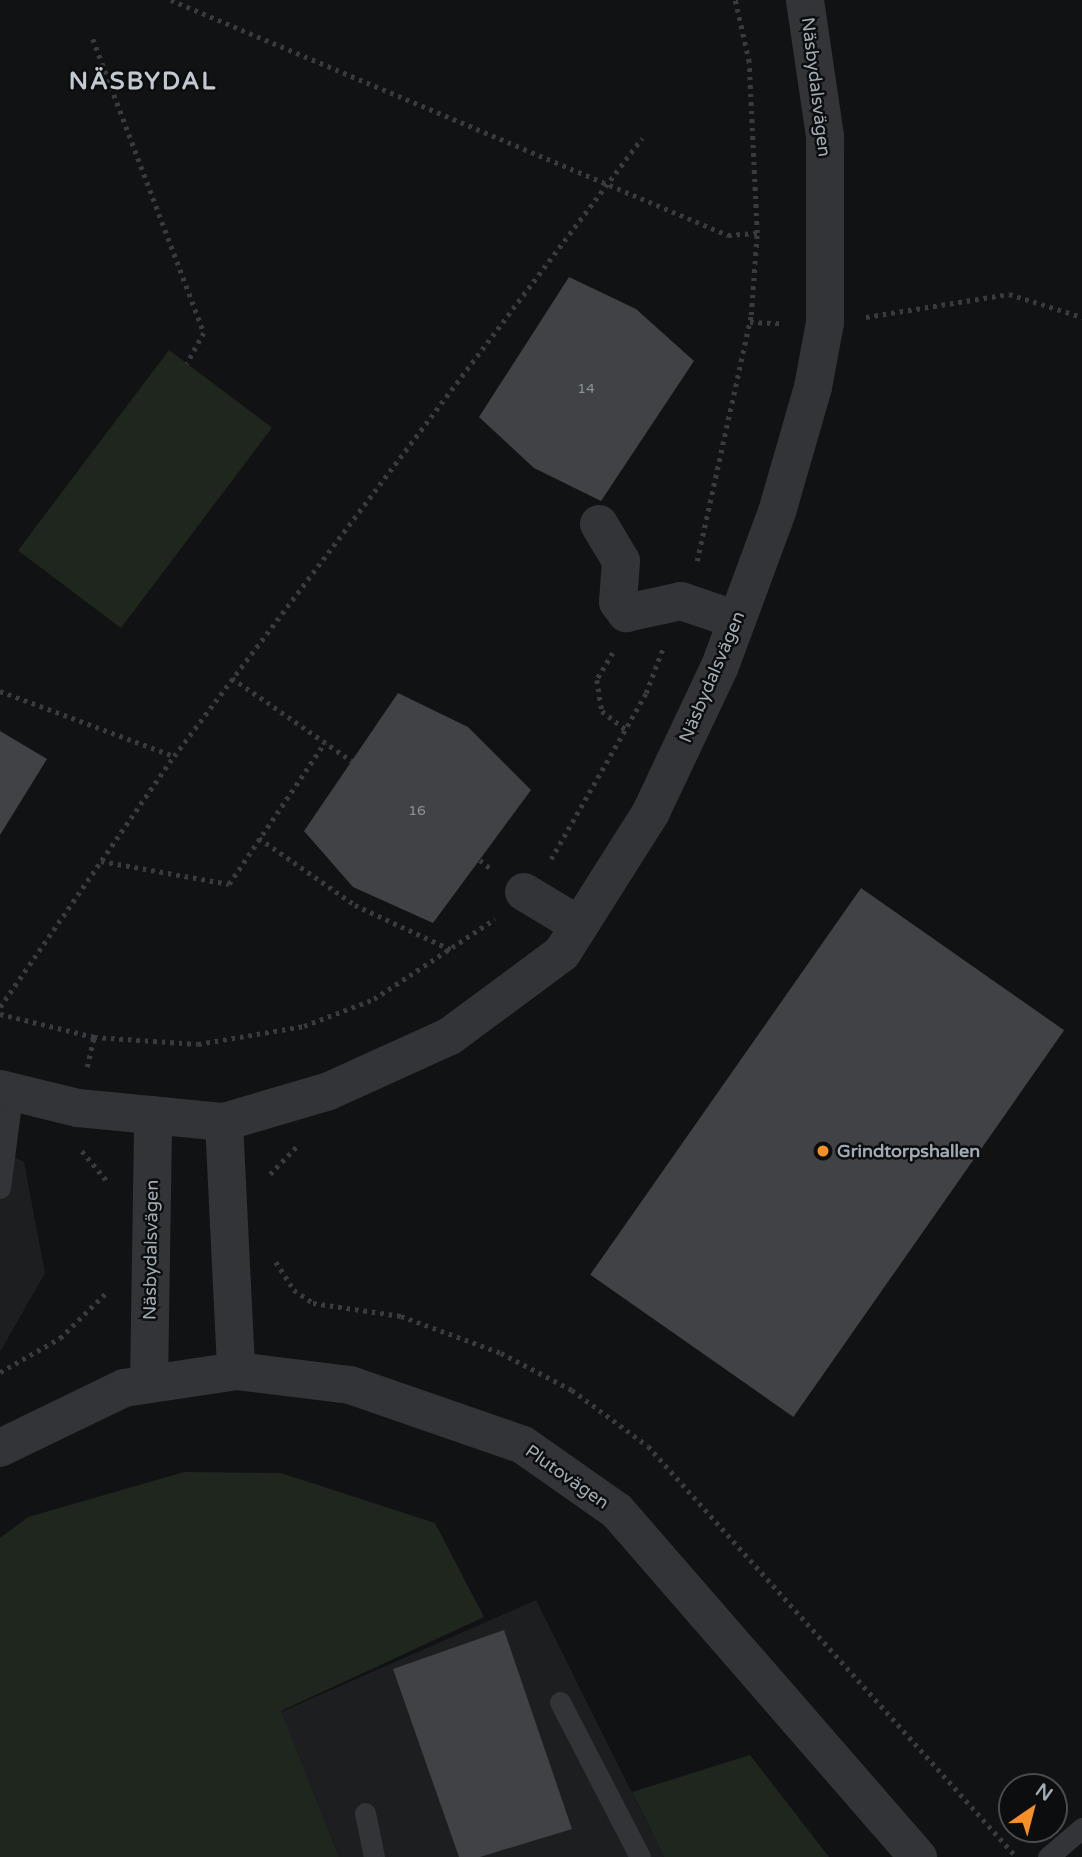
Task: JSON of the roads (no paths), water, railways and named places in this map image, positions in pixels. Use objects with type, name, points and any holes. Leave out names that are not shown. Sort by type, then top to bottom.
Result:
[{"type":"street","name":"Näsbydalsvägen","points":[[6,1092],[153,1115],[224,1122],[329,1091],[450,1036],[562,953],[651,812],[737,620],[777,512],[825,323],[825,136],[805,0]]},
{"type":"street","points":[[599,524],[621,561],[618,602],[636,616],[681,601],[737,620]]},
{"type":"street","points":[[524,892],[579,925]]},
{"type":"street","name":"Näsbydalsvägen","points":[[149,1384],[153,1115]]},
{"type":"street","points":[[224,1122],[236,1371]]},
{"type":"street","name":"Plutovägen","points":[[0,1448],[124,1388],[236,1371],[350,1385],[523,1445],[617,1511],[918,1857]]},
{"type":"lane","points":[[0,1188],[6,1092]]},
{"type":"lane","points":[[560,1702],[640,1857]]},
{"type":"lane","points":[[365,1813],[374,1857]]},
{"type":"lane","points":[[1048,1857],[1082,1828]]},
{"type":"place","name":"Grindtorpshallen","points":[[823,1151]]},
{"type":"district","name":"NÄSBYDAL","points":[[143,82]]}]
